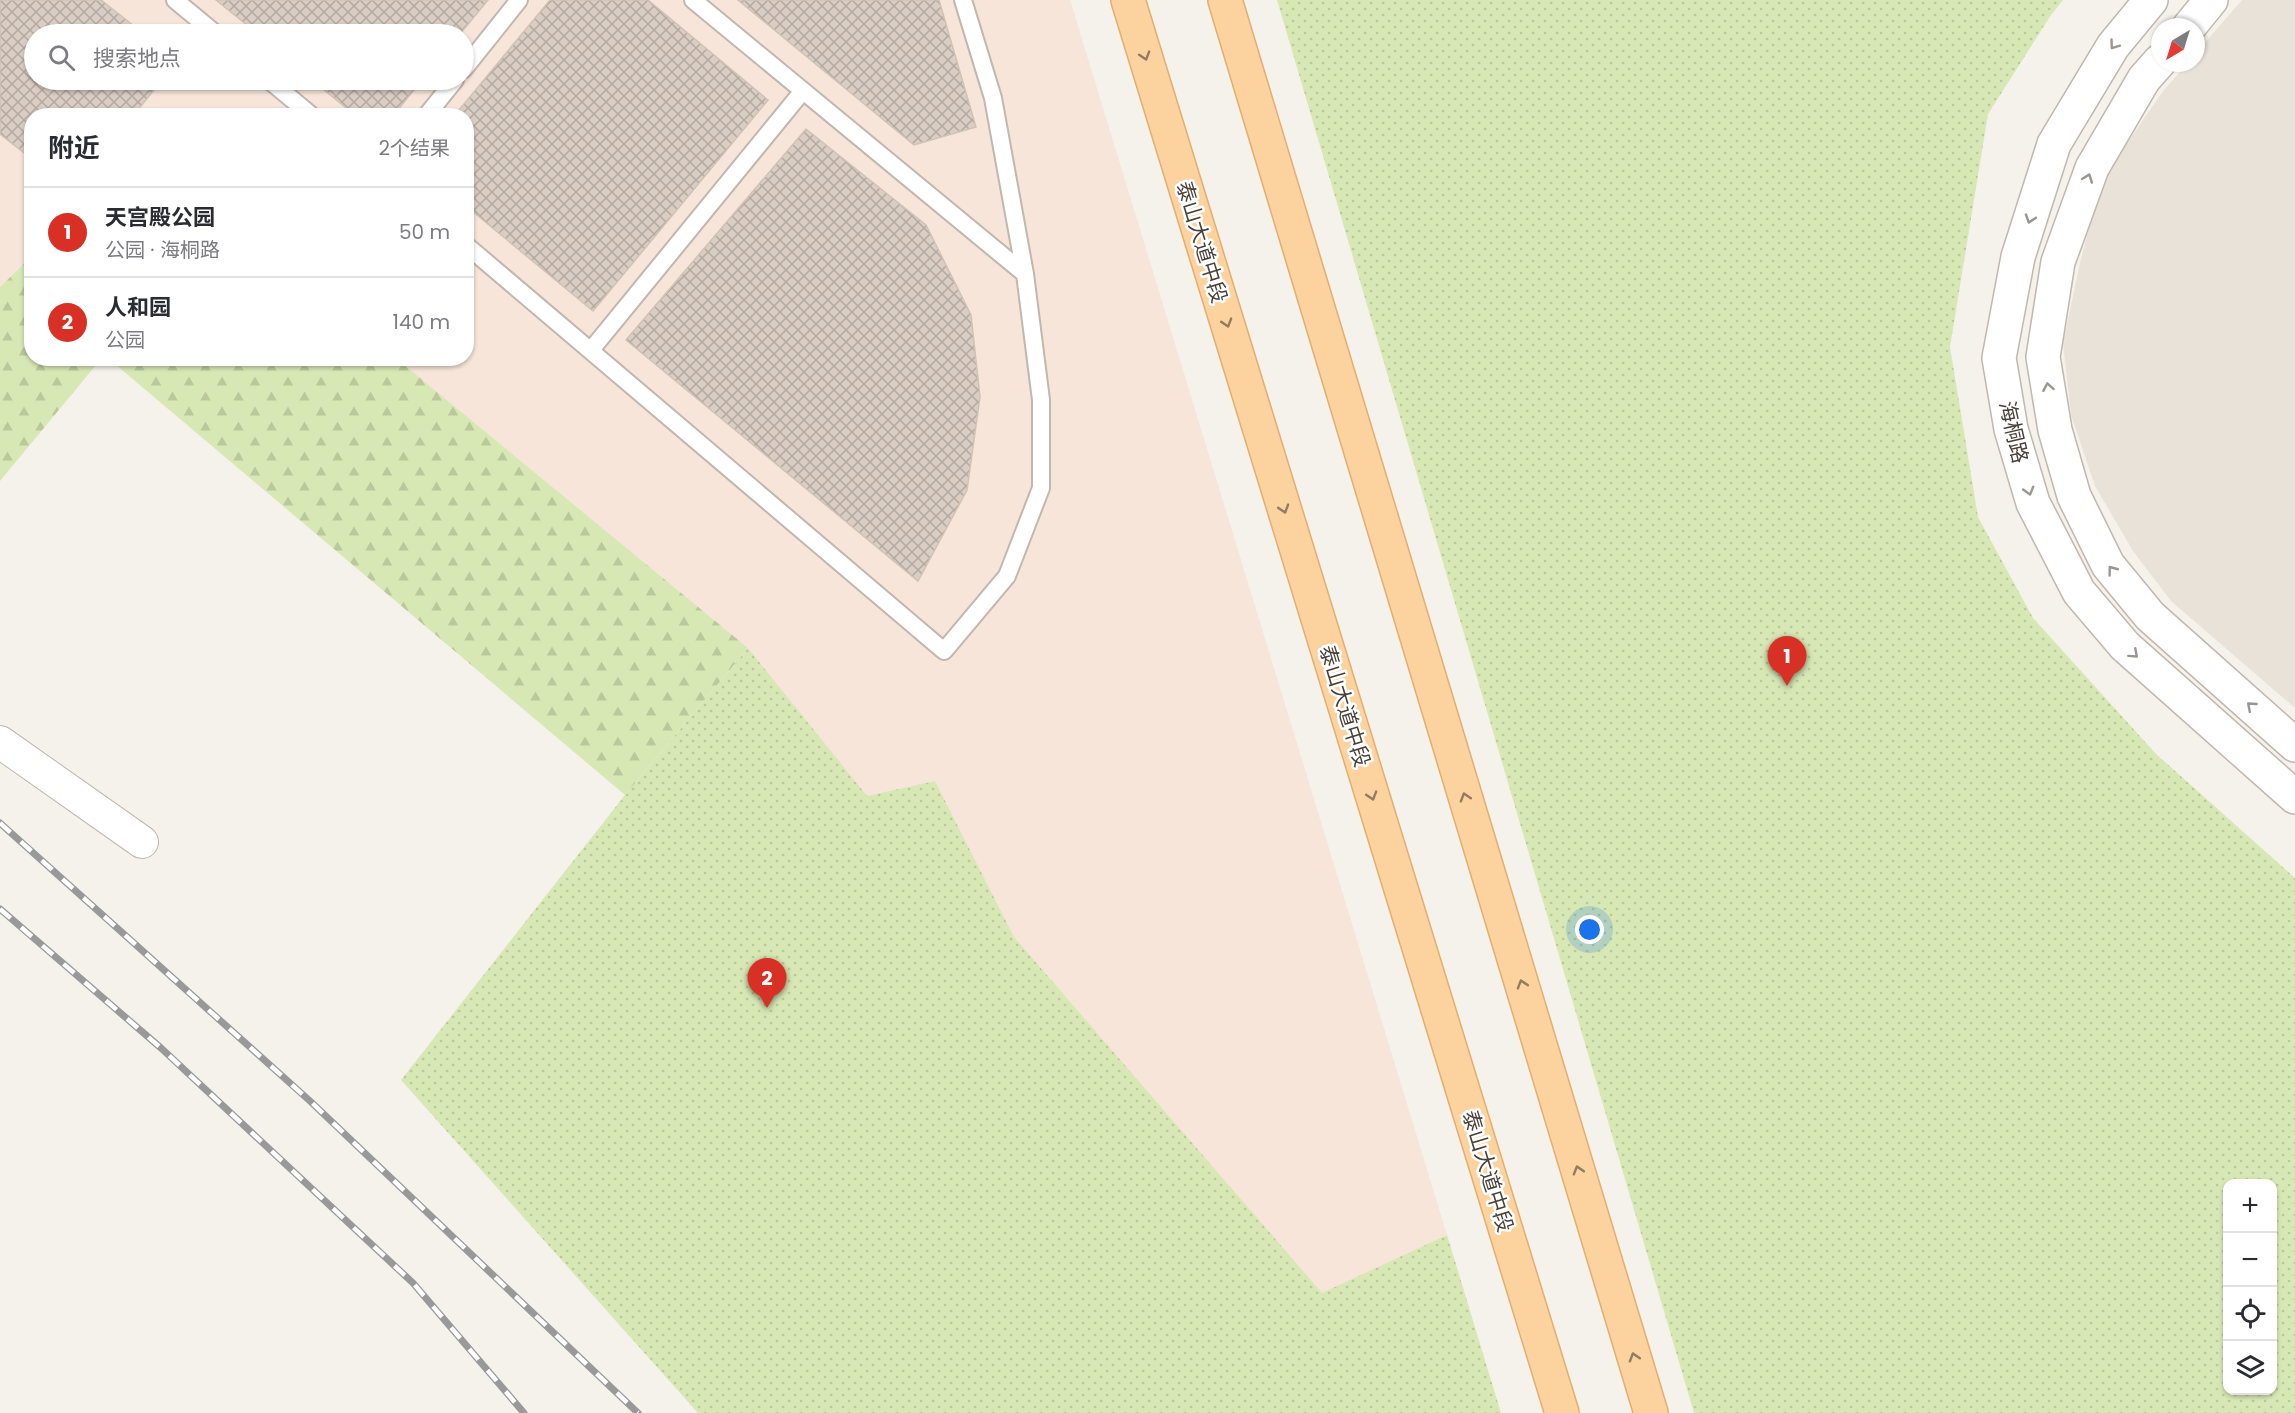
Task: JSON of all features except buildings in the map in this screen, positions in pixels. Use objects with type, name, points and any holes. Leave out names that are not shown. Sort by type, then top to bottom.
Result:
[{"type":"main road","name":"泰山大道中段","points":[[1128,0],[1562,1413]]},
{"type":"main road","points":[[1226,0],[1651,1413]]},
{"type":"street","name":"海桐路","points":[[2151,0],[2113,46],[2054,144],[2018,256],[1999,358],[2011,429],[2032,503],[2079,592],[2125,646],[2295,797]]},
{"type":"street","points":[[2196,18],[2211,0]]},
{"type":"street","name":"海桐路","points":[[2151,72],[2092,168],[2058,262],[2043,357],[2055,430],[2074,496],[2108,565],[2150,616],[2295,744]]},
{"type":"street","points":[[0,742],[142,842]]},
{"type":"lane","points":[[175,0],[204,24]]},
{"type":"lane","points":[[474,56],[519,0]]},
{"type":"lane","points":[[693,0],[1025,274]]},
{"type":"lane","points":[[474,252],[944,651],[1008,576],[1041,488],[1041,400],[1025,274],[993,98],[963,0]]},
{"type":"lane","points":[[281,90],[302,108]]},
{"type":"lane","points":[[432,108],[447,90]]},
{"type":"lane","points":[[591,350],[802,92]]},
{"type":"shaded area","points":[[0,0],[1070,0],[1447,1235],[1322,1294],[1014,937],[935,781],[867,797],[748,648],[406,366],[474,366],[474,108],[24,108],[24,264],[0,287]]},
{"type":"shaded area","points":[[2242,0],[2295,0],[2295,708],[2171,601],[2133,551],[2095,486],[2071,415],[2063,343],[2101,180],[2164,90],[2180,72],[2205,72],[2205,43]]},
{"type":"green space","points":[[1277,0],[2063,0],[1988,114],[1950,347],[1978,517],[2033,618],[2156,754],[2295,878],[2295,1413],[1694,1413]]},
{"type":"green space","points":[[24,264],[24,366],[95,366],[0,481],[0,287]]},
{"type":"green space","points":[[117,366],[406,366],[748,648],[625,795]]},
{"type":"green space","points":[[748,648],[867,796],[935,781],[1014,937],[1322,1293],[1447,1235],[1501,1413],[698,1413],[401,1080],[625,795]]},
{"type":"railway","points":[[0,823],[310,1101],[638,1413]]},
{"type":"railway","points":[[0,909],[161,1048],[413,1283],[524,1413]]},
{"type":"place","name":"天宫殿公园","points":[[1787,686]]},
{"type":"place","name":"人和园","points":[[767,1008]]}]
